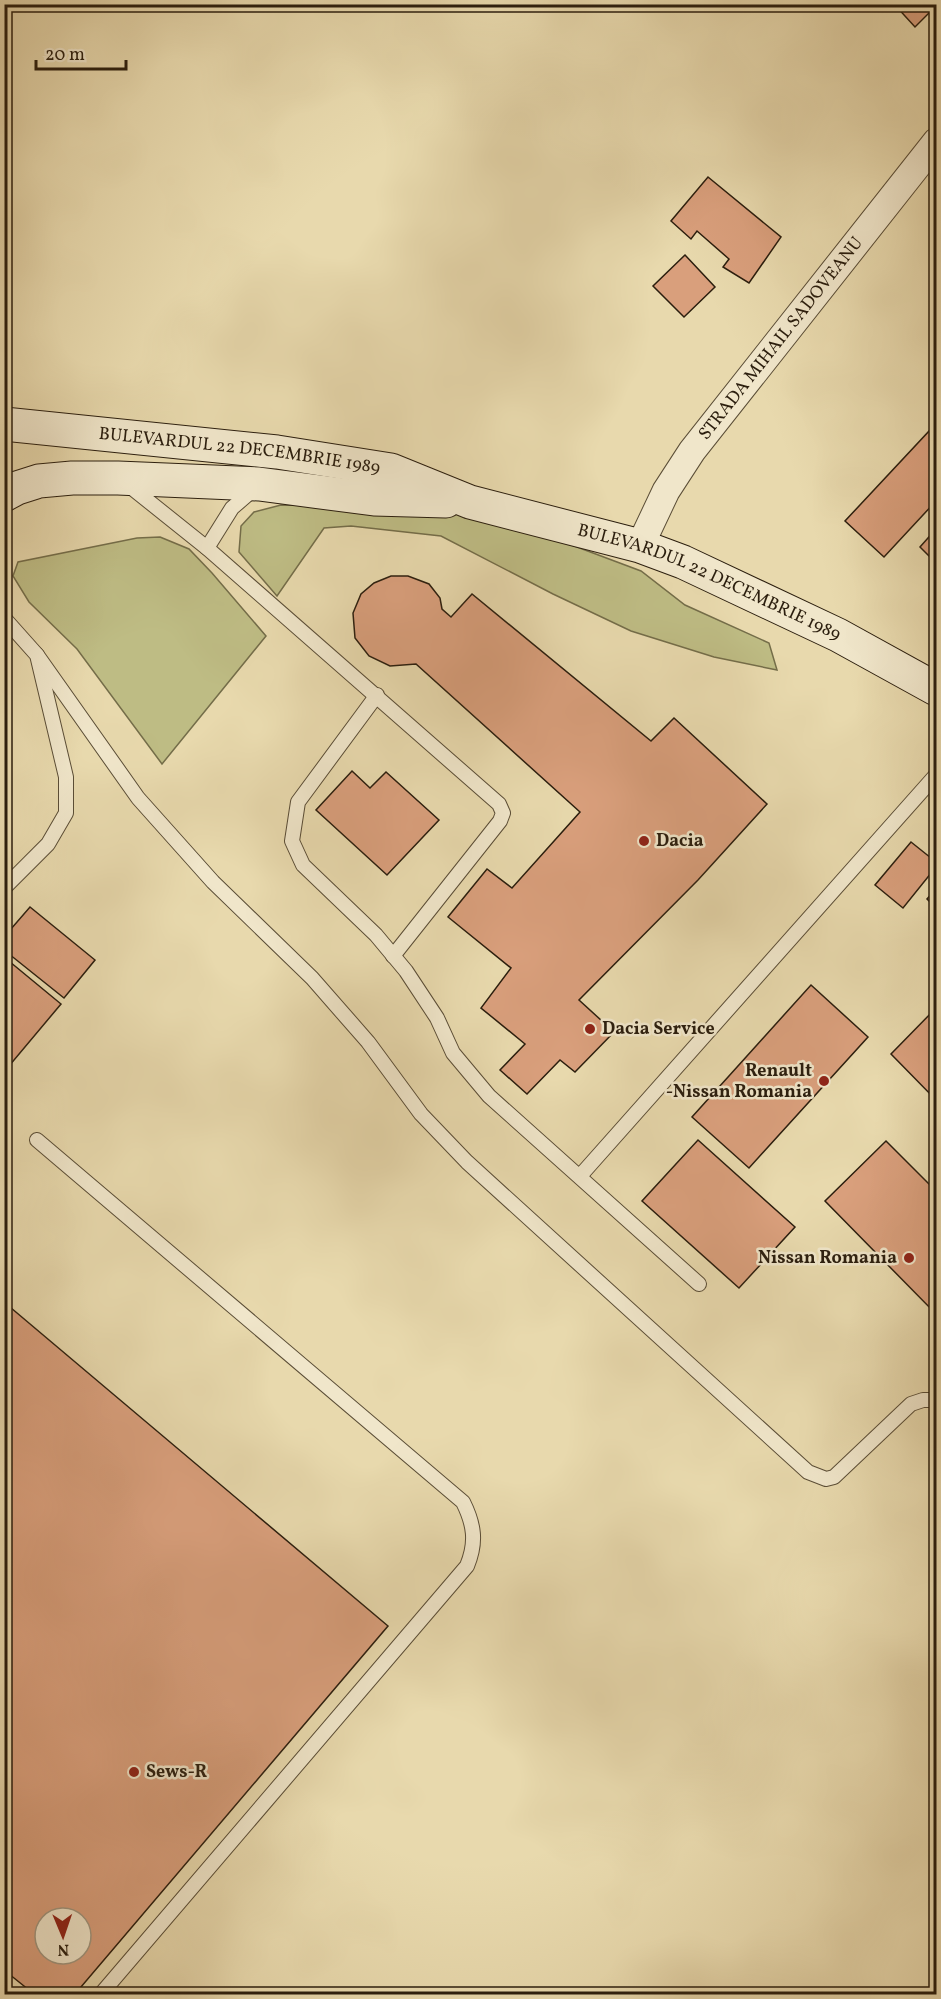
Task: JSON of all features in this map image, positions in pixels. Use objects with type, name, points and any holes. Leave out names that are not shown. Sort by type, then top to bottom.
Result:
[{"type":"main road","name":"BULEVARDUL 22 DECEMBRIE 1989","points":[[4,424],[277,452],[391,470],[470,502],[640,546],[683,562],[838,635],[936,689]]},
{"type":"main road","name":"BULEVARDUL 22 DECEMBRIE 1989","points":[[4,495],[39,481],[118,478],[259,484],[374,499],[470,502]]},
{"type":"street","name":"STRADA MIHAIL SADOVEANU","points":[[640,546],[666,491],[692,451],[936,142]]},
{"type":"lane","points":[[118,478],[207,548],[499,804],[502,813],[500,821],[393,956]]},
{"type":"lane","points":[[207,548],[232,508],[259,484]]},
{"type":"lane","points":[[4,618],[37,656],[138,798],[213,882],[312,978],[368,1042],[420,1114],[467,1162],[808,1472],[826,1479],[834,1477],[911,1404],[923,1400],[936,1400]]},
{"type":"lane","points":[[4,888],[48,844],[66,813],[66,777],[37,656]]},
{"type":"lane","points":[[377,695],[298,802],[292,841],[303,865],[376,936],[406,971],[437,1018],[453,1053],[489,1096],[699,1284]]},
{"type":"lane","points":[[580,1176],[936,775]]},
{"type":"lane","points":[[38,1140],[463,1502],[474,1532],[472,1555],[467,1566],[101,1995]]},
{"type":"shaded area","points":[[281,505],[361,506],[481,516],[569,544],[641,571],[685,605],[769,643],[777,670],[714,657],[631,631],[441,536],[351,526],[324,528],[277,596],[239,552],[241,526],[254,512]]},
{"type":"shaded area","points":[[160,537],[189,549],[266,636],[162,764],[77,649],[29,602],[13,576],[18,562],[137,538]]},
{"type":"building","points":[[894,4],[936,4],[936,6],[915,27]]},
{"type":"building","points":[[708,177],[781,237],[749,283],[723,267],[729,259],[697,231],[691,239],[671,221]]},
{"type":"building","points":[[685,255],[715,287],[684,317],[653,286]]},
{"type":"building","points":[[931,429],[936,435],[936,501],[884,557],[845,521]]},
{"type":"building","points":[[936,529],[936,563],[920,547]]},
{"type":"building","name":"Dacia","points":[[391,576],[408,576],[429,584],[440,598],[442,609],[451,617],[472,594],[651,741],[674,718],[767,804],[698,880],[579,1000],[614,1032],[575,1072],[560,1060],[527,1094],[500,1070],[525,1044],[481,1008],[511,968],[448,917],[487,869],[512,888],[580,812],[416,664],[390,666],[369,656],[355,638],[353,613],[361,594],[374,583]]},
{"type":"building","points":[[352,771],[370,788],[386,772],[439,820],[387,875],[316,810]]},
{"type":"building","points":[[911,842],[936,862],[936,867],[903,908],[875,885]]},
{"type":"building","points":[[936,889],[936,908],[927,899]]},
{"type":"building","points":[[30,907],[95,960],[64,998],[4,950],[4,937]]},
{"type":"building","points":[[4,957],[61,1004],[4,1072]]},
{"type":"building","points":[[811,985],[868,1037],[749,1168],[692,1117]]},
{"type":"building","points":[[936,1008],[936,1100],[891,1054]]},
{"type":"building","points":[[698,1140],[795,1227],[739,1288],[642,1201]]},
{"type":"building","name":"Nissan Romania","points":[[886,1141],[936,1191],[936,1314],[825,1201]]},
{"type":"building","name":"Sews-R","points":[[4,1302],[388,1626],[75,1994],[34,1994],[4,1970]]},
{"type":"place","name":"Dacia","points":[[644,841]]},
{"type":"place","name":"Dacia Service","points":[[590,1029]]},
{"type":"place","name":"Renault -Nissan Romania","points":[[824,1081]]},
{"type":"place","name":"Nissan Romania","points":[[909,1258]]},
{"type":"place","name":"Sews-R","points":[[134,1772]]}]
